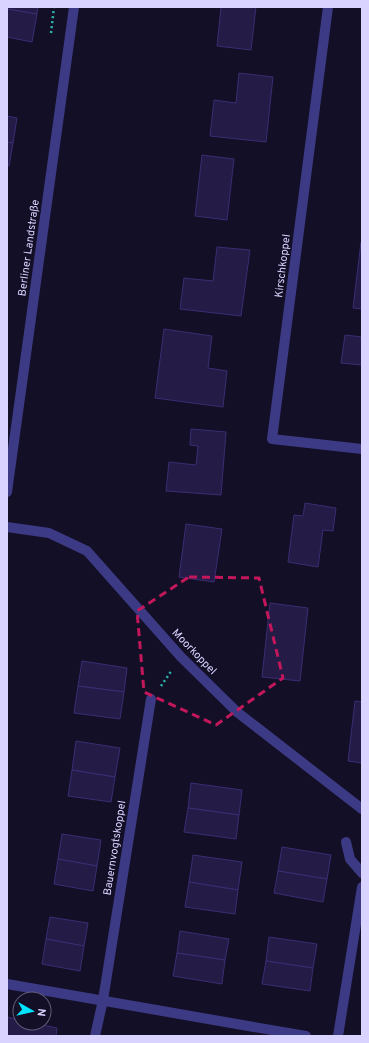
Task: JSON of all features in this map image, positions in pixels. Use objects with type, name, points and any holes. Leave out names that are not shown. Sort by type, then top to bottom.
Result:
[{"type":"street","name":"Berliner Landstraße","points":[[7,492],[74,7]]},
{"type":"street","name":"Kirschkoppel","points":[[328,7],[272,439],[362,449]]},
{"type":"street","name":"Moorkoppel","points":[[7,527],[49,534],[87,551],[181,657],[236,712],[362,809]]},
{"type":"street","name":"Bauernvogtskoppel","points":[[95,1036],[103,1000],[151,700]]},
{"type":"street","points":[[346,842],[350,859],[362,873]]},
{"type":"street","points":[[338,1036],[362,887]]},
{"type":"street","points":[[7,984],[306,1036]]},
{"type":"path","points":[[151,700],[181,657]]},
{"type":"highlighted area","points":[[189,577],[259,578],[283,678],[216,725],[144,692],[137,611]]},
{"type":"building","points":[[7,7],[38,7],[37,14],[7,9]]},
{"type":"building","points":[[221,7],[256,7],[251,50],[217,46]]},
{"type":"building","points":[[7,9],[37,14],[32,42],[7,37]]},
{"type":"building","points":[[239,73],[273,77],[266,142],[210,136],[214,100],[236,103]]},
{"type":"building","points":[[7,116],[17,118],[13,143],[7,142]]},
{"type":"building","points":[[7,142],[13,143],[9,166],[7,166]]},
{"type":"building","points":[[202,155],[234,159],[227,220],[195,216]]},
{"type":"building","points":[[362,242],[362,309],[353,308]]},
{"type":"building","points":[[217,247],[250,250],[241,316],[180,309],[184,278],[213,281]]},
{"type":"building","points":[[164,329],[212,336],[208,368],[227,371],[223,407],[155,398]]},
{"type":"building","points":[[345,335],[362,337],[362,365],[341,363]]},
{"type":"building","points":[[191,429],[226,432],[221,495],[166,491],[169,462],[196,465],[198,446],[190,445]]},
{"type":"building","points":[[305,503],[336,508],[333,531],[323,530],[318,567],[288,562],[294,515],[303,516]]},
{"type":"building","points":[[186,524],[222,529],[214,582],[179,577]]},
{"type":"building","points":[[270,603],[308,608],[300,681],[262,677]]},
{"type":"building","points":[[82,661],[127,668],[124,692],[78,686]]},
{"type":"building","points":[[78,686],[124,692],[120,719],[74,713]]},
{"type":"building","points":[[355,701],[362,702],[362,763],[348,761]]},
{"type":"building","points":[[76,741],[120,748],[115,777],[72,770]]},
{"type":"building","points":[[72,770],[115,777],[111,802],[68,796]]},
{"type":"building","points":[[191,783],[242,790],[239,815],[188,808]]},
{"type":"building","points":[[188,808],[239,815],[236,839],[184,832]]},
{"type":"building","points":[[62,834],[101,840],[97,866],[58,859]]},
{"type":"building","points":[[282,847],[331,855],[327,879],[278,871]]},
{"type":"building","points":[[193,855],[242,862],[238,890],[189,882]]},
{"type":"building","points":[[58,859],[97,866],[93,891],[54,884]]},
{"type":"building","points":[[278,871],[327,879],[323,902],[274,893]]},
{"type":"building","points":[[189,882],[238,890],[235,914],[185,907]]},
{"type":"building","points":[[50,917],[88,923],[84,946],[46,939]]},
{"type":"building","points":[[180,931],[229,939],[225,960],[177,953]]},
{"type":"building","points":[[269,937],[317,944],[313,968],[266,961]]},
{"type":"building","points":[[46,939],[84,946],[80,971],[42,964]]},
{"type":"building","points":[[177,953],[225,960],[222,984],[173,976]]},
{"type":"building","points":[[266,961],[313,968],[310,991],[262,984]]},
{"type":"building","points":[[7,1017],[12,1018],[12,1031],[52,1031],[52,1027],[57,1028],[56,1036],[7,1036]]}]
